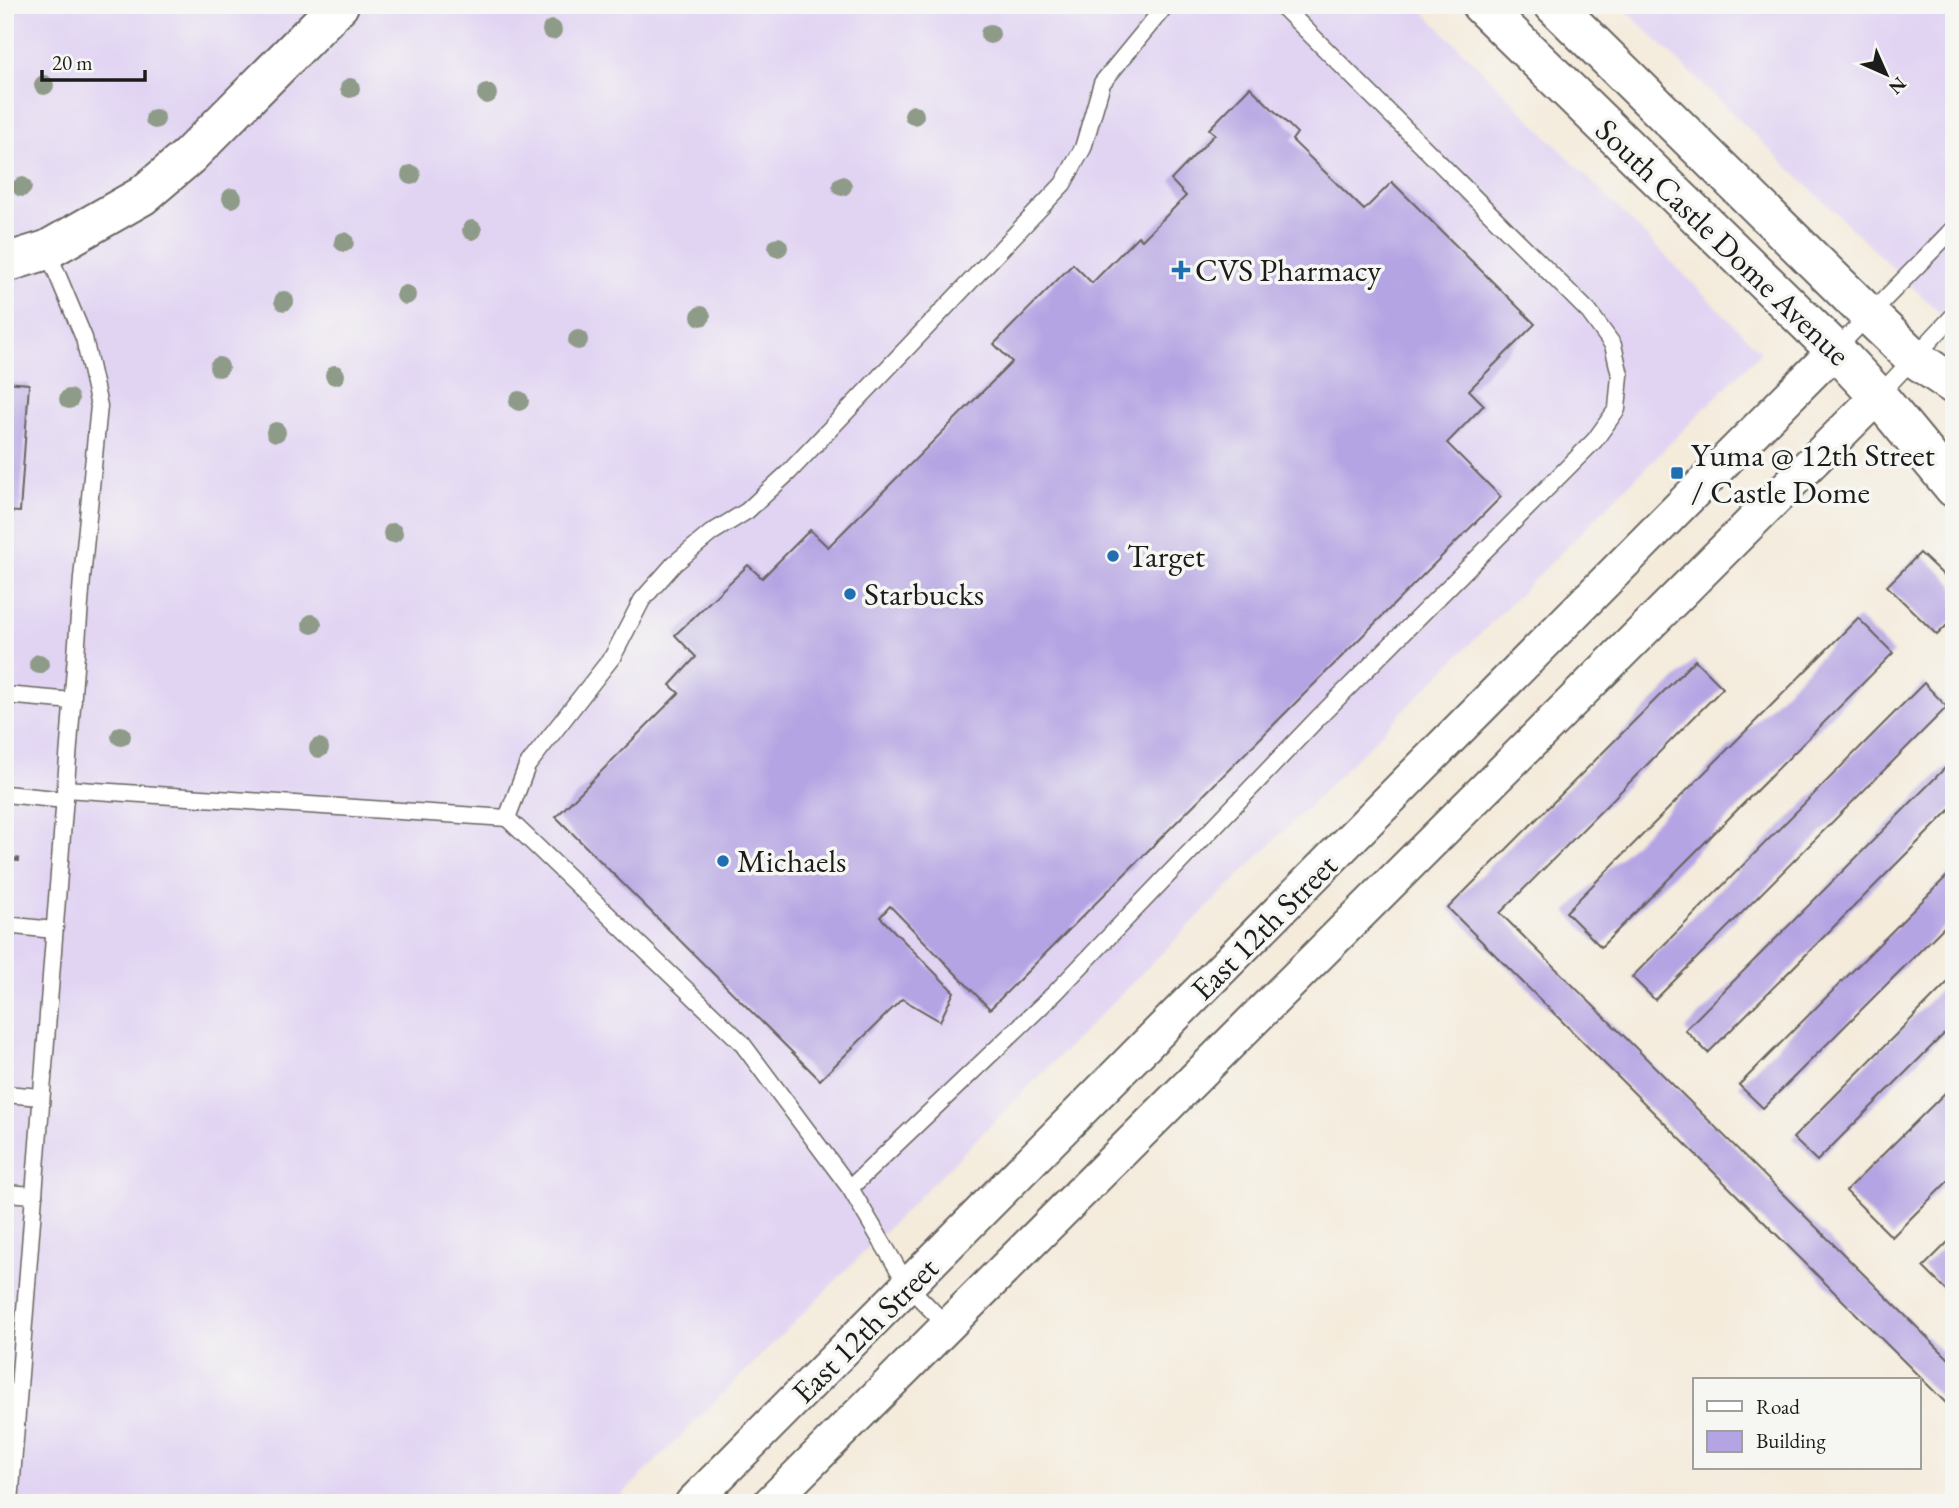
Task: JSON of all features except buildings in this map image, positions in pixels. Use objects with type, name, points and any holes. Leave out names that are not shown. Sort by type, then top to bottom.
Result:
[{"type":"street","points":[[5,263],[47,250],[142,196],[189,156],[339,5]]},
{"type":"street","name":"South Castle Dome Avenue","points":[[1481,5],[1835,351],[1878,396],[1954,488]]},
{"type":"street","name":"South Castle Dome Avenue","points":[[1554,5],[1913,357],[1954,385]]},
{"type":"street","name":"East 12th Street","points":[[692,1503],[1835,351]]},
{"type":"street","name":"East 12th Street","points":[[771,1503],[1878,396]]},
{"type":"lane","points":[[507,818],[527,766],[613,656],[642,600],[666,573],[711,533],[747,512],[789,472],[1063,184],[1083,148],[1102,83],[1166,5]]},
{"type":"lane","points":[[850,1188],[1056,992],[1318,718],[1595,440],[1617,409],[1620,375],[1613,345],[1589,312],[1281,5]]},
{"type":"lane","points":[[1835,351],[1954,228]]},
{"type":"lane","points":[[10,1503],[72,701],[99,406],[84,338],[47,250]]},
{"type":"lane","points":[[1878,396],[1954,315]]},
{"type":"lane","points":[[5,695],[72,701]]},
{"type":"lane","points":[[5,794],[65,794],[507,818],[741,1042],[850,1188],[908,1286],[947,1326]]},
{"type":"lane","points":[[5,925],[54,930]]},
{"type":"lane","points":[[5,1094],[41,1097]]},
{"type":"lane","points":[[5,1193],[34,1195]]},
{"type":"path","points":[[5,859],[24,860]]},
{"type":"shaded area","points":[[5,5],[1417,5],[1761,352],[614,1503],[5,1503]]},
{"type":"shaded area","points":[[1620,5],[1954,5],[1954,327]]},
{"type":"place","name":"CVS Pharmacy","points":[[1181,270]]},
{"type":"place","name":"Yuma @ 12th Street / Castle Dome","points":[[1677,473]]},
{"type":"place","name":"Target","points":[[1113,556]]},
{"type":"place","name":"Starbucks","points":[[850,594]]},
{"type":"place","name":"Michaels","points":[[723,861]]}]
